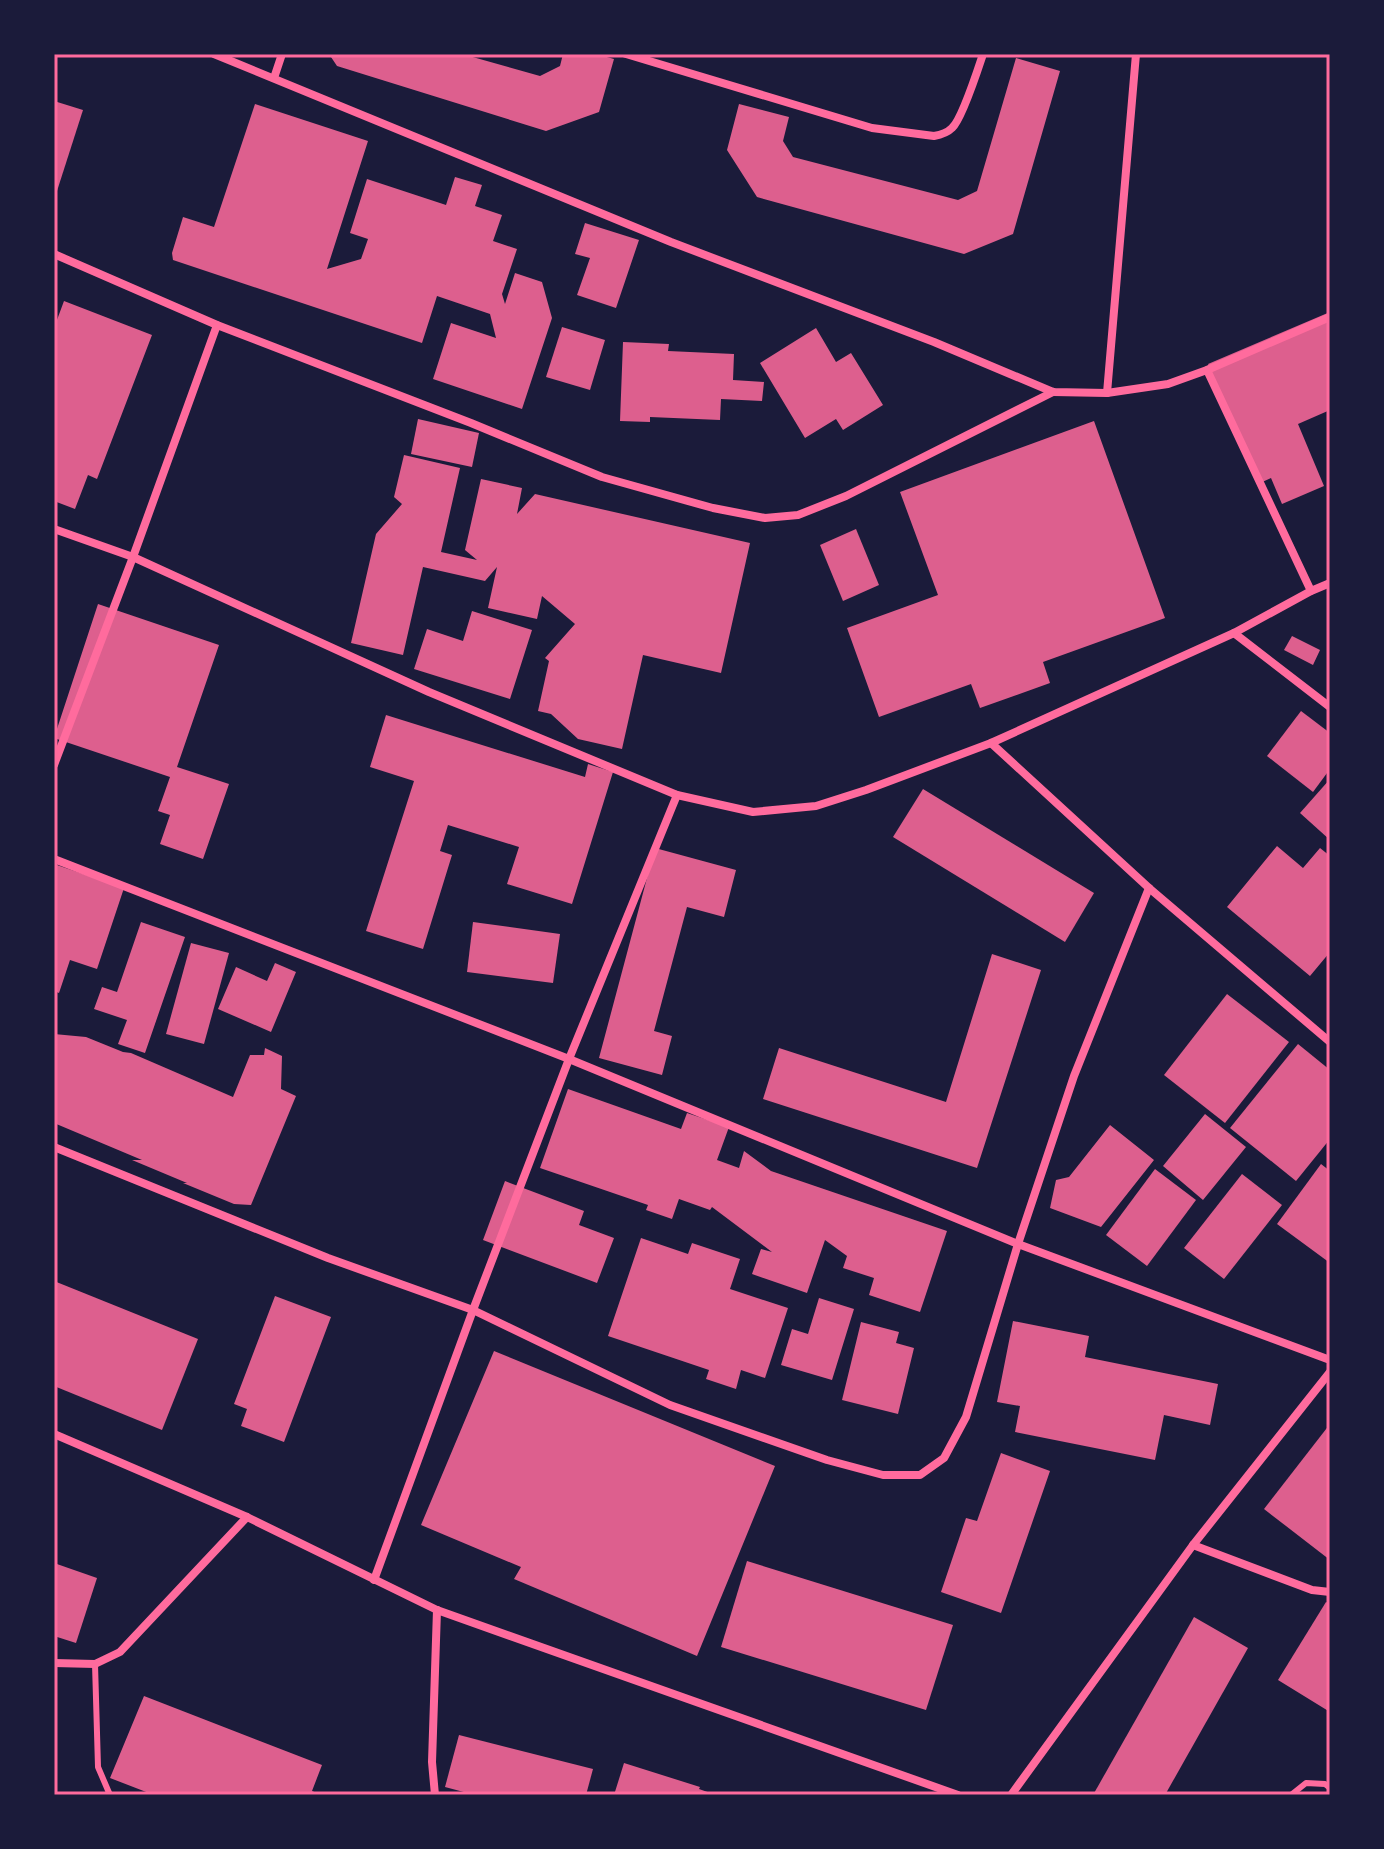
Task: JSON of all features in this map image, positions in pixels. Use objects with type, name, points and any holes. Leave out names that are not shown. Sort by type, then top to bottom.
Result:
[{"type":"street","points":[[214,54],[671,242],[934,342],[1053,392],[1107,393],[1168,384],[1330,317]]},
{"type":"street","points":[[274,78],[282,54]]},
{"type":"street","points":[[626,54],[872,128],[934,136],[954,127],[983,54]]},
{"type":"street","points":[[1107,393],[1136,54]]},
{"type":"street","points":[[54,254],[217,325],[602,477],[713,508],[765,518],[798,515],[846,496],[1053,392]]},
{"type":"street","points":[[54,765],[217,325]]},
{"type":"street","points":[[1207,370],[1311,591]]},
{"type":"street","points":[[54,529],[133,557],[429,692],[677,795],[753,812],[816,806],[991,743],[1234,633],[1330,583]]},
{"type":"street","points":[[1234,633],[1330,707]]},
{"type":"street","points":[[991,743],[1149,888],[1330,1042]]},
{"type":"street","points":[[374,1580],[569,1059],[677,795]]},
{"type":"street","points":[[54,859],[569,1059],[1018,1244],[1330,1360]]},
{"type":"street","points":[[54,1147],[328,1258],[473,1310],[670,1405],[827,1460],[883,1475],[920,1475],[944,1458],[966,1417],[1018,1244],[1074,1076],[1149,888]]},
{"type":"street","points":[[1011,1795],[1193,1545],[1330,1372]]},
{"type":"street","points":[[54,1434],[247,1517],[437,1610],[958,1795]]},
{"type":"street","points":[[54,1663],[95,1664],[120,1652],[247,1517]]},
{"type":"street","points":[[1193,1545],[1312,1590],[1330,1592]]},
{"type":"street","points":[[435,1795],[432,1762],[437,1610]]},
{"type":"lane","points":[[95,1664],[98,1767],[110,1795]]},
{"type":"lane","points":[[1291,1795],[1306,1783],[1325,1784],[1330,1788]]},
{"type":"building","points":[[329,54],[462,54],[540,76],[560,66],[563,54],[596,54],[614,59],[599,112],[546,131],[337,66]]},
{"type":"building","points":[[1016,58],[1060,71],[1013,234],[964,254],[757,197],[727,150],[739,104],[789,117],[783,141],[793,157],[958,200],[977,191]]},
{"type":"building","points":[[54,101],[83,110],[57,191],[54,190]]},
{"type":"building","points":[[255,104],[368,141],[327,269],[361,259],[368,239],[350,233],[367,179],[446,205],[455,177],[482,185],[475,206],[502,215],[493,241],[517,249],[502,294],[505,304],[515,273],[542,282],[552,318],[522,409],[433,379],[451,323],[496,338],[490,314],[437,296],[422,343],[173,260],[172,253],[183,217],[214,227]]},
{"type":"building","points":[[585,223],[639,240],[616,308],[577,295],[590,258],[575,254]]},
{"type":"building","points":[[64,301],[152,335],[97,479],[88,475],[75,509],[54,501],[54,328]]},
{"type":"building","points":[[1330,312],[1330,410],[1298,424],[1324,486],[1282,504],[1271,478],[1258,484],[1208,364]]},
{"type":"building","points":[[562,327],[605,340],[590,390],[546,377]]},
{"type":"building","points":[[816,328],[836,362],[851,353],[883,405],[843,430],[836,419],[805,438],[760,363]]},
{"type":"building","points":[[623,342],[669,344],[668,351],[734,354],[733,380],[764,382],[762,401],[721,399],[720,420],[650,417],[650,422],[620,421]]},
{"type":"building","points":[[418,419],[479,433],[472,467],[411,454]]},
{"type":"building","points":[[1094,421],[1165,618],[1043,662],[1050,683],[980,708],[971,684],[879,717],[847,628],[938,595],[900,492]]},
{"type":"building","points":[[404,455],[460,468],[441,552],[477,560],[465,550],[481,479],[522,488],[517,514],[535,494],[750,543],[721,673],[643,655],[622,749],[578,739],[551,714],[538,711],[549,661],[545,658],[575,624],[542,596],[537,619],[488,608],[497,567],[485,581],[423,567],[403,655],[351,643],[376,534],[402,504],[394,497]]},
{"type":"building","points":[[856,529],[879,585],[843,601],[820,545]]},
{"type":"building","points":[[98,604],[219,645],[177,767],[229,784],[203,859],[160,844],[170,815],[158,811],[170,777],[54,738]]},
{"type":"building","points":[[472,611],[532,630],[510,699],[414,669],[427,629],[463,641]]},
{"type":"building","points":[[1292,636],[1320,650],[1313,665],[1284,650]]},
{"type":"building","points":[[1301,711],[1330,733],[1330,769],[1313,792],[1267,756]]},
{"type":"building","points":[[386,715],[585,777],[588,764],[613,772],[572,904],[507,884],[519,847],[448,825],[440,851],[452,855],[423,949],[366,931],[414,781],[370,767]]},
{"type":"building","points":[[1330,779],[1330,840],[1300,813]]},
{"type":"building","points":[[923,789],[1094,893],[1065,942],[893,837]]},
{"type":"building","points":[[1277,846],[1303,868],[1320,848],[1330,856],[1330,952],[1310,976],[1227,907]]},
{"type":"building","points":[[655,848],[736,870],[724,917],[687,907],[654,1031],[672,1036],[662,1075],[599,1058]]},
{"type":"building","points":[[54,864],[124,888],[97,969],[70,960],[59,993],[54,991]]},
{"type":"building","points":[[141,922],[185,937],[145,1053],[118,1044],[127,1020],[94,1009],[102,987],[117,992]]},
{"type":"building","points":[[473,922],[560,934],[553,983],[467,972]]},
{"type":"building","points":[[191,943],[229,953],[204,1044],[166,1034]]},
{"type":"building","points":[[992,954],[1041,970],[977,1168],[763,1099],[779,1048],[946,1102]]},
{"type":"building","points":[[275,963],[296,972],[271,1032],[218,1009],[236,967],[267,981]]},
{"type":"building","points":[[1227,994],[1289,1042],[1225,1123],[1164,1075]]},
{"type":"building","points":[[54,1034],[86,1037],[233,1097],[250,1055],[264,1055],[265,1048],[282,1056],[281,1089],[296,1096],[251,1205],[234,1204],[183,1183],[187,1183],[132,1160],[142,1160],[54,1123]]},
{"type":"building","points":[[1298,1044],[1330,1070],[1330,1139],[1296,1181],[1230,1128]]},
{"type":"building","points":[[568,1089],[681,1129],[687,1113],[729,1127],[717,1160],[739,1168],[744,1151],[771,1171],[947,1231],[920,1312],[869,1295],[874,1278],[843,1268],[847,1256],[825,1240],[807,1293],[752,1274],[761,1249],[772,1252],[712,1207],[710,1210],[679,1199],[672,1219],[646,1210],[648,1205],[540,1168]]},
{"type":"building","points":[[1205,1114],[1246,1147],[1203,1200],[1163,1166]]},
{"type":"building","points":[[1110,1125],[1154,1160],[1101,1227],[1050,1208],[1056,1180],[1069,1177]]},
{"type":"building","points":[[1321,1164],[1330,1171],[1330,1263],[1277,1224]]},
{"type":"building","points":[[1155,1169],[1196,1200],[1147,1266],[1106,1235]]},
{"type":"building","points":[[1242,1174],[1282,1205],[1224,1279],[1184,1248]]},
{"type":"building","points":[[505,1181],[584,1211],[579,1225],[614,1238],[597,1283],[483,1240]]},
{"type":"building","points":[[641,1238],[688,1254],[692,1243],[740,1259],[730,1289],[788,1308],[765,1378],[741,1370],[736,1389],[706,1379],[709,1370],[608,1336]]},
{"type":"building","points":[[54,1281],[198,1339],[162,1430],[54,1386]]},
{"type":"building","points":[[275,1296],[331,1317],[284,1442],[241,1426],[247,1409],[234,1404]]},
{"type":"building","points":[[819,1298],[854,1309],[832,1380],[781,1365],[792,1329],[808,1334]]},
{"type":"building","points":[[1013,1321],[1089,1336],[1085,1357],[1218,1384],[1210,1425],[1164,1415],[1155,1460],[1015,1432],[1020,1406],[997,1402]]},
{"type":"building","points":[[861,1322],[899,1332],[896,1343],[914,1348],[898,1414],[842,1400]]},
{"type":"building","points":[[494,1351],[775,1466],[697,1656],[514,1579],[521,1567],[421,1525]]},
{"type":"building","points":[[1330,1424],[1330,1560],[1264,1509]]},
{"type":"building","points":[[1001,1453],[1050,1471],[1001,1613],[941,1592],[966,1518],[977,1521]]},
{"type":"building","points":[[747,1561],[953,1625],[926,1710],[721,1647]]},
{"type":"building","points":[[54,1563],[97,1578],[76,1643],[54,1636]]},
{"type":"building","points":[[1326,1602],[1330,1604],[1330,1712],[1278,1680]]},
{"type":"building","points":[[1194,1617],[1248,1648],[1165,1795],[1093,1795]]},
{"type":"building","points":[[144,1696],[322,1765],[312,1791],[321,1795],[154,1795],[110,1778]]},
{"type":"building","points":[[459,1735],[593,1769],[586,1795],[475,1795],[445,1787]]},
{"type":"building","points":[[624,1763],[700,1787],[716,1795],[614,1795]]}]
